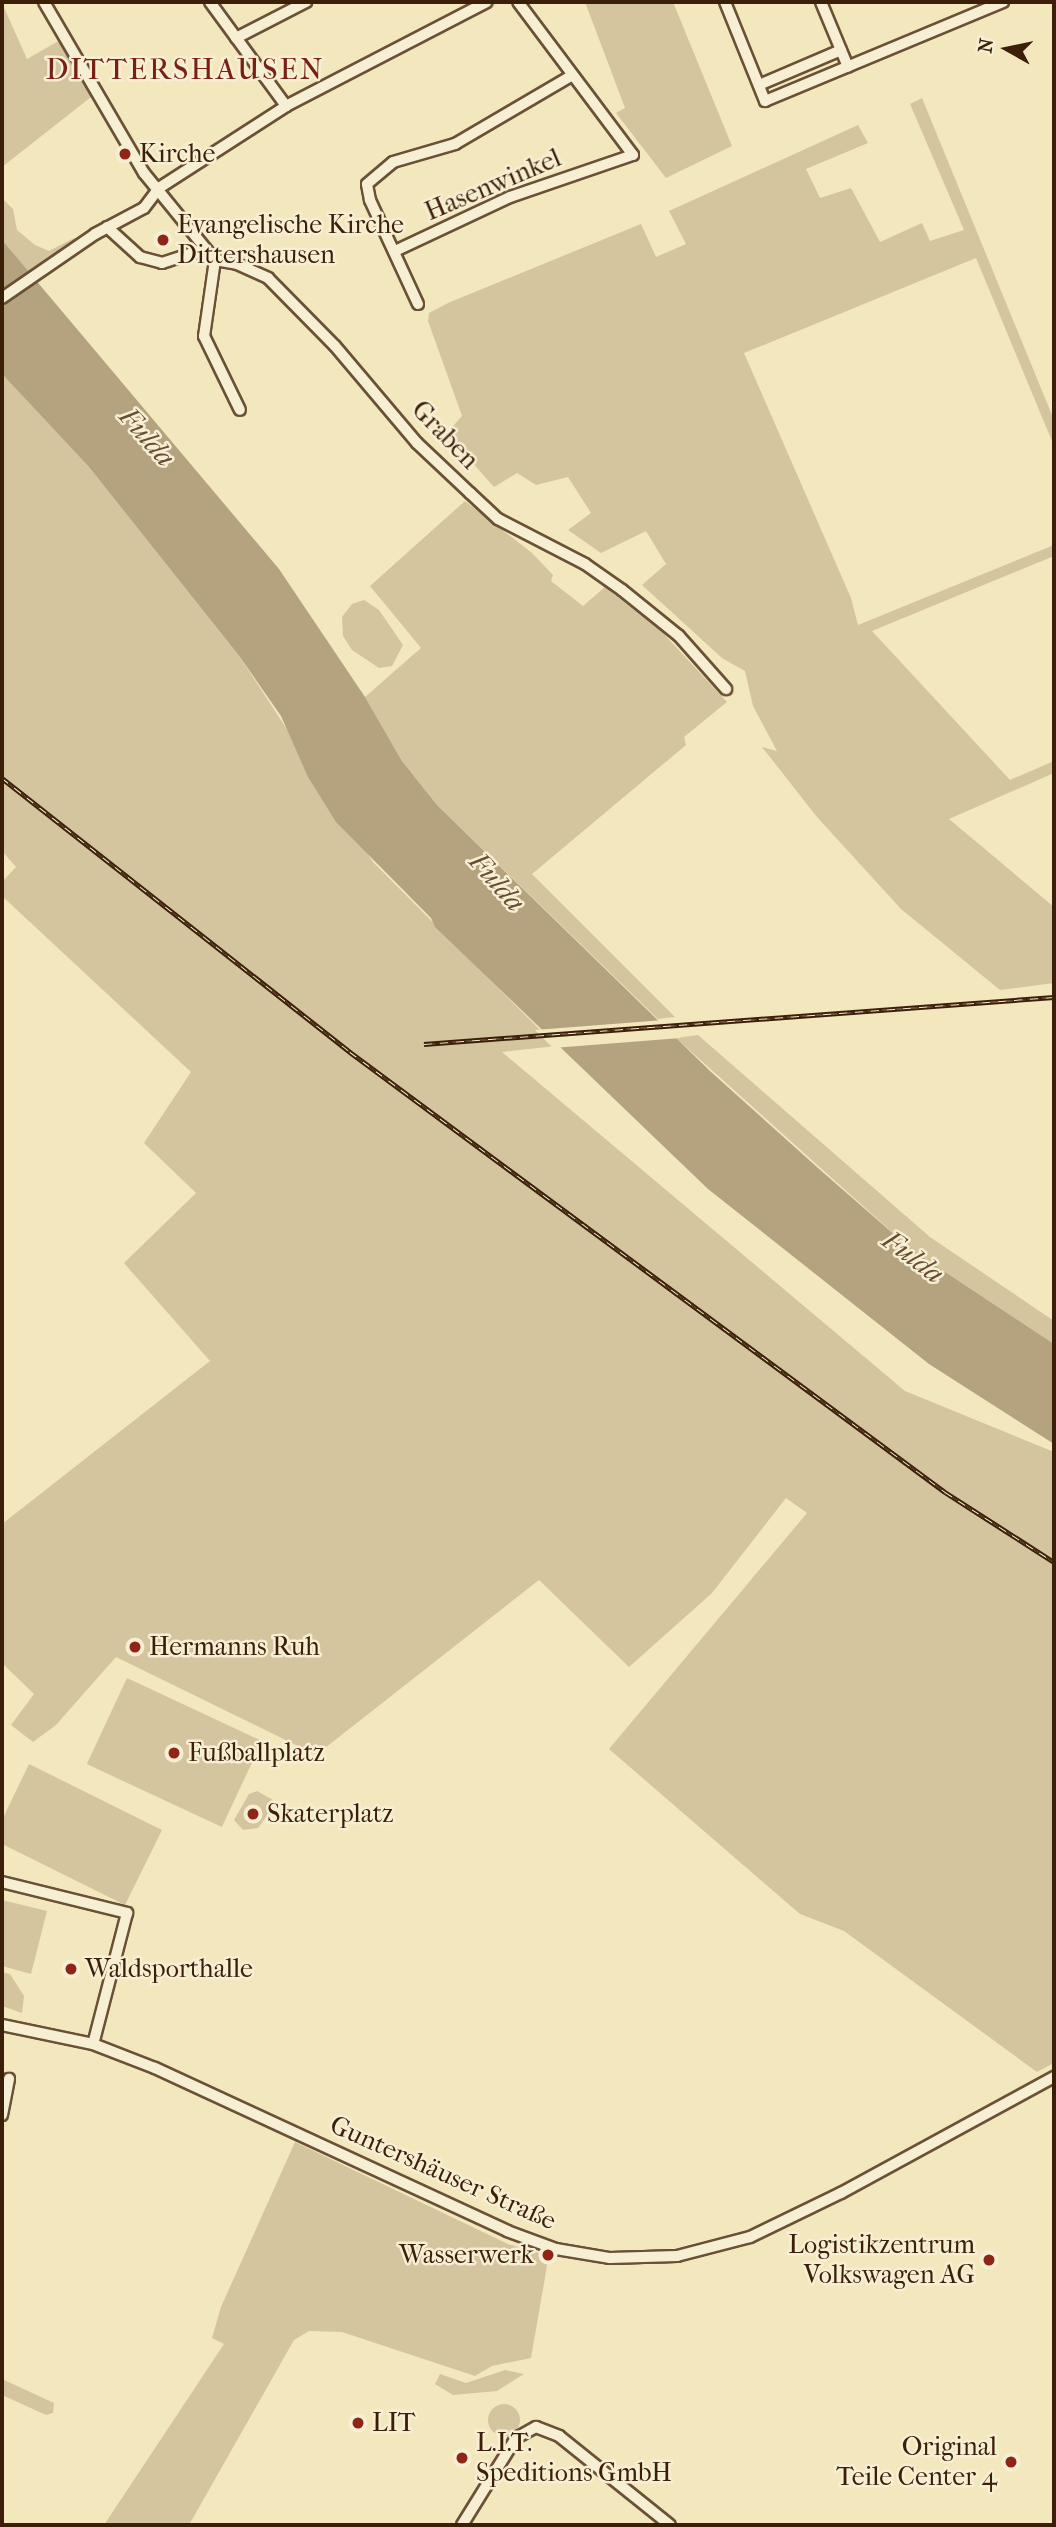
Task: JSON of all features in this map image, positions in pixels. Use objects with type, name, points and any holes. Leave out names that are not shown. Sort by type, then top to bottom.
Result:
[{"type":"street","name":"Graben","points":[[44,2],[144,173],[159,188],[205,250],[215,260],[268,278],[335,346],[417,443],[470,494],[498,519],[585,564],[622,590],[679,636],[726,689]]},
{"type":"street","points":[[210,2],[286,106]]},
{"type":"street","points":[[236,38],[306,2]]},
{"type":"street","points":[[2,298],[86,240],[144,208],[159,188],[286,106],[486,2]]},
{"type":"street","name":"Hasenwinkel","points":[[395,251],[510,197],[633,155],[518,2]]},
{"type":"street","points":[[725,2],[765,101],[1003,2]]},
{"type":"street","points":[[821,2],[848,67]]},
{"type":"street","points":[[759,85],[841,50]]},
{"type":"street","name":"Hasenwinkel","points":[[418,304],[367,191],[375,174],[393,162],[455,144],[571,76]]},
{"type":"street","points":[[107,227],[141,257],[162,264],[205,250]]},
{"type":"street","points":[[215,260],[204,336],[240,410]]},
{"type":"street","points":[[2,1882],[127,1913],[93,2044]]},
{"type":"street","name":"Guntershäuser Straße","points":[[2,2025],[93,2044],[155,2068],[507,2231],[556,2249],[610,2258],[677,2256],[750,2237],[841,2193],[1054,2077]]},
{"type":"street","points":[[2,2109],[9,2080]]},
{"type":"street","points":[[462,2525],[516,2438],[536,2427],[559,2436],[670,2525]]},
{"type":"shaded area","points":[[585,2],[673,2],[732,146],[666,178],[616,113],[625,108]]},
{"type":"shaded area","points":[[2,3],[27,59],[62,39],[95,94],[2,167]]},
{"type":"shaded area","points":[[922,98],[1054,420],[1054,446],[976,258],[744,353],[851,598],[858,625],[1054,545],[1054,556],[872,631],[1010,780],[1054,761],[1054,773],[949,819],[1054,907],[1054,983],[1000,990],[901,909],[817,817],[762,747],[777,751],[753,706],[745,671],[722,658],[642,585],[666,564],[646,531],[601,553],[568,530],[591,513],[568,477],[536,485],[517,473],[494,487],[462,451],[447,433],[462,416],[428,321],[429,313],[448,303],[641,224],[656,257],[686,244],[669,211],[858,125],[868,143],[806,169],[820,198],[851,188],[880,242],[922,223],[930,241],[964,230],[910,104]]},
{"type":"shaded area","points":[[2,198],[13,209],[17,230],[35,245],[49,251],[74,238],[83,245],[32,277],[2,240]]},
{"type":"shaded area","points":[[2,374],[89,467],[240,657],[373,862],[556,1046],[502,1052],[905,1391],[1054,1452],[1054,2063],[1037,2072],[844,1931],[800,1914],[609,1749],[807,1513],[786,1498],[712,1593],[629,1667],[539,1580],[316,1755],[116,1657],[56,1725],[33,1742],[11,1725],[34,1694],[2,1663],[2,1524],[210,1361],[124,1263],[196,1193],[144,1143],[191,1072],[2,896],[2,882],[16,867],[2,851]]},
{"type":"shaded area","points":[[465,501],[532,553],[553,575],[551,581],[583,606],[605,587],[663,633],[727,702],[684,737],[686,745],[532,874],[675,1017],[658,1019],[437,805],[402,761],[365,697],[421,648],[370,586]]},
{"type":"shaded area","points":[[364,600],[379,610],[403,645],[392,666],[379,668],[352,650],[343,636],[342,617],[352,604]]},
{"type":"shaded area","points":[[698,1035],[930,1237],[1054,1321],[1054,1344],[912,1250],[676,1038]]},
{"type":"shaded area","name":"Fußballplatz","points":[[127,1678],[262,1741],[222,1827],[87,1764]]},
{"type":"shaded area","name":"Fußballplatz","points":[[29,1764],[162,1830],[125,1905],[2,1844],[2,1820]]},
{"type":"shaded area","name":"Skaterplatz","points":[[257,1791],[273,1800],[271,1810],[258,1828],[243,1830],[234,1820],[249,1794]]},
{"type":"shaded area","points":[[2,1900],[47,1911],[31,1974],[2,1966]]},
{"type":"shaded area","points":[[2,1972],[10,1974],[24,1996],[22,2013],[2,2006]]},
{"type":"shaded area","points":[[295,2142],[508,2244],[542,2254],[548,2260],[531,2358],[492,2366],[475,2376],[342,2332],[309,2331],[294,2340],[189,2525],[104,2525],[224,2344],[212,2338],[221,2307]]},
{"type":"shaded area","points":[[505,2370],[524,2374],[497,2391],[453,2395],[435,2384],[440,2374],[466,2383]]},
{"type":"shaded area","points":[[2,2379],[54,2403],[53,2413],[46,2415],[2,2395]]},
{"type":"shaded area","points":[[504,2404],[515,2409],[520,2420],[515,2431],[504,2436],[493,2431],[488,2420],[493,2409]]},
{"type":"water","name":"Fulda","points":[[2,240],[279,569],[365,697],[402,761],[437,805],[710,1071],[818,1168],[912,1250],[1054,1344],[1054,1444],[929,1364],[708,1189],[435,927],[431,918],[336,822],[308,777],[281,716],[240,657],[89,467],[2,374]]},
{"type":"pier","points":[[664,1020],[681,1038],[553,1048],[535,1030]]},
{"type":"railway","points":[[2,778],[350,1052],[945,1492],[1054,1562]]},
{"type":"railway","points":[[424,1044],[1054,997]]},
{"type":"place","name":"Kirche","points":[[125,154]]},
{"type":"place","name":"Evangelische Kirche Dittershausen","points":[[163,240]]},
{"type":"place","name":"Hermanns Ruh","points":[[135,1647]]},
{"type":"place","name":"Fußballplatz","points":[[174,1753]]},
{"type":"place","name":"Skaterplatz","points":[[253,1814]]},
{"type":"place","name":"Waldsporthalle","points":[[71,1969]]},
{"type":"place","name":"Wasserwerk","points":[[548,2255]]},
{"type":"place","name":"Logistikzentrum Volkswagen AG","points":[[989,2260]]},
{"type":"place","name":"LIT","points":[[358,2423]]},
{"type":"place","name":"L.I.T. Speditions GmbH","points":[[462,2458]]},
{"type":"place","name":"Original Teile Center 4","points":[[1011,2462]]},
{"type":"district","name":"DITTERSHAUSEN","points":[[185,70]]}]
